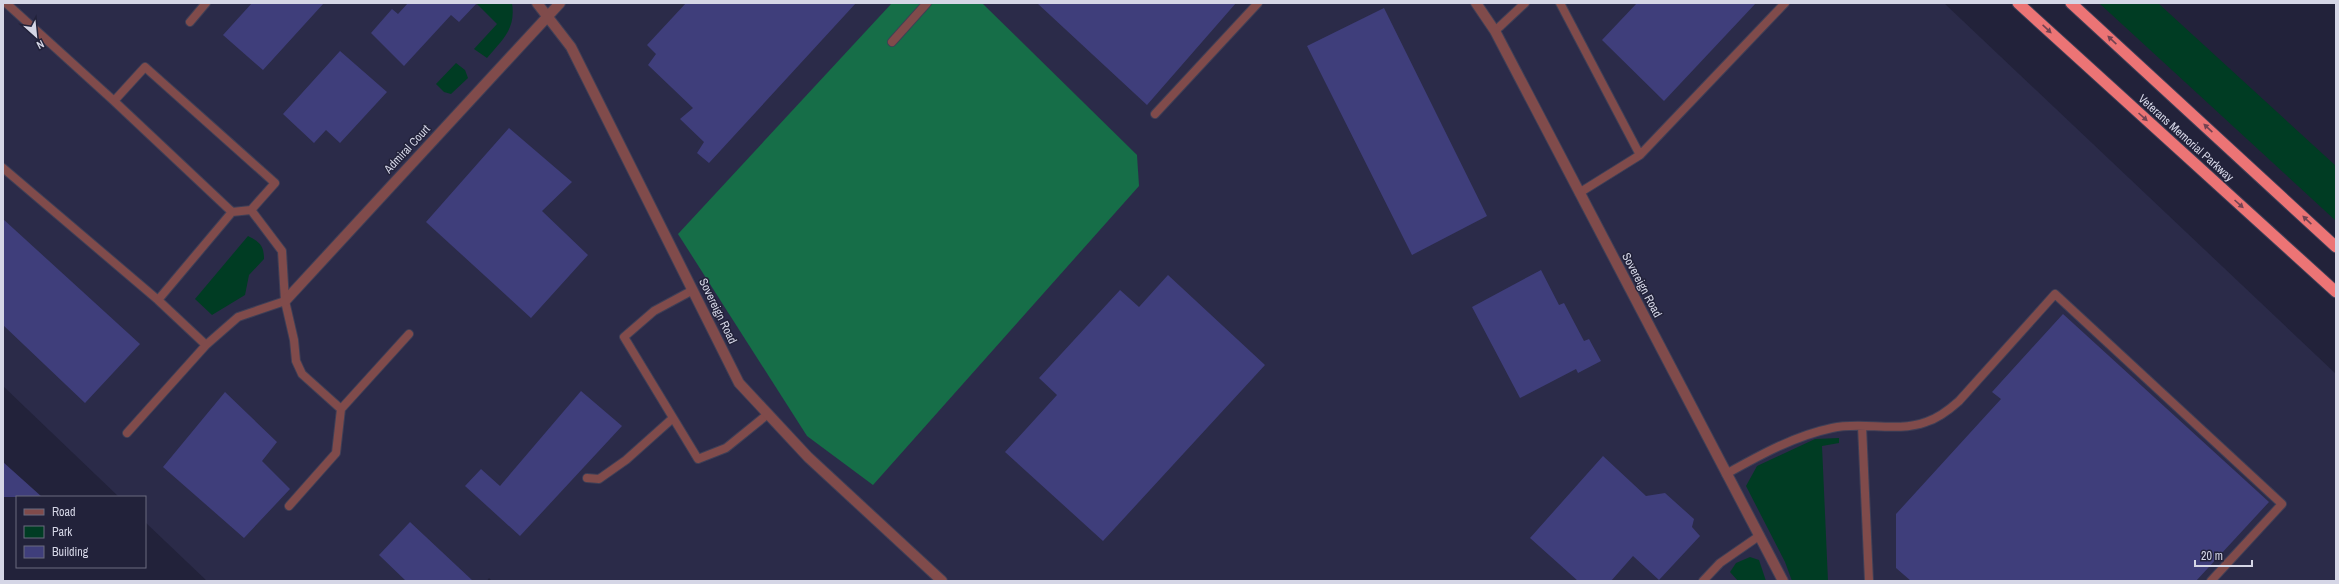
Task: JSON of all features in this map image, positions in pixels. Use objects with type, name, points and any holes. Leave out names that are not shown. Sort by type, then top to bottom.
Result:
[{"type":"highway","name":"Veterans Memorial Parkway","points":[[2018,3],[2336,292]]},
{"type":"highway","name":"Veterans Memorial Parkway","points":[[2071,3],[2336,247]]},
{"type":"street","name":"Sovereign Road","points":[[537,3],[548,15],[571,47],[739,383],[808,458],[942,581]]},
{"type":"street","name":"Admiral Court","points":[[285,300],[560,3]]},
{"type":"street","name":"Sovereign Road","points":[[1476,3],[1495,31],[1782,581]]},
{"type":"lane","points":[[6,3],[114,101],[232,212]]},
{"type":"lane","points":[[190,22],[206,3]]},
{"type":"lane","points":[[892,42],[927,3]]},
{"type":"lane","points":[[1156,114],[1258,3]]},
{"type":"lane","points":[[1495,31],[1525,3]]},
{"type":"lane","points":[[1560,3],[1640,155]]},
{"type":"lane","points":[[1579,193],[1640,155],[1785,3]]},
{"type":"lane","points":[[114,101],[145,67],[276,183],[251,210],[232,212],[158,300]]},
{"type":"lane","points":[[3,168],[158,300],[206,345]]},
{"type":"lane","points":[[251,210],[282,251],[285,300],[296,361],[302,374],[341,409]]},
{"type":"lane","points":[[693,290],[654,311],[624,337],[698,459],[726,448],[768,414]]},
{"type":"lane","points":[[1726,474],[1765,452],[1833,427],[1905,426],[1925,423],[1943,414],[1959,401],[2055,294],[2282,504],[2210,581]]},
{"type":"lane","points":[[127,433],[206,345],[238,317],[285,300]]},
{"type":"lane","points":[[289,506],[336,453],[341,409],[409,334]]},
{"type":"lane","points":[[587,478],[599,479],[626,460],[673,418]]},
{"type":"lane","points":[[1862,426],[1869,581]]},
{"type":"lane","points":[[1703,581],[1720,563],[1759,536]]},
{"type":"shaded area","points":[[3,3],[1944,3],[2336,374],[2336,581],[492,581],[489,578],[487,581],[207,581],[146,523],[146,496],[118,496],[3,386]]},
{"type":"green space","points":[[476,3],[512,3],[513,12],[510,27],[503,39],[487,58],[474,49],[497,24]]},
{"type":"green space","points":[[892,3],[982,3],[1137,155],[1139,186],[873,485],[807,436],[678,234]]},
{"type":"green space","points":[[2099,3],[2158,3],[2336,166],[2336,221]]},
{"type":"green space","points":[[456,63],[465,70],[468,78],[451,94],[444,92],[436,84]]},
{"type":"green space","points":[[248,236],[256,240],[260,245],[263,251],[264,259],[249,275],[245,295],[212,315],[195,299]]},
{"type":"green space","points":[[1839,438],[1839,443],[1822,446],[1828,581],[1792,581],[1785,562],[1746,486],[1757,466],[1815,439]]},
{"type":"green space","points":[[1750,557],[1759,560],[1766,581],[1738,581],[1730,572],[1736,563]]},
{"type":"building","points":[[252,3],[324,3],[263,70],[223,35]]},
{"type":"building","points":[[408,3],[477,3],[459,22],[451,15],[404,66],[371,33],[392,9],[398,14]]},
{"type":"building","points":[[686,3],[856,3],[709,163],[697,153],[704,142],[680,119],[693,108],[648,65],[656,54],[647,45]]},
{"type":"building","points":[[1037,3],[1236,3],[1147,105]]},
{"type":"building","points":[[1637,3],[1756,3],[1664,101],[1602,40]]},
{"type":"building","points":[[1384,8],[1487,216],[1412,255],[1307,46]]},
{"type":"building","points":[[340,51],[387,92],[340,143],[326,130],[314,143],[283,114]]},
{"type":"building","points":[[509,128],[572,182],[542,211],[588,255],[531,318],[426,222]]},
{"type":"building","points":[[3,219],[140,344],[85,403],[3,325]]},
{"type":"building","points":[[1541,270],[1559,305],[1564,303],[1584,341],[1589,339],[1601,361],[1578,373],[1576,369],[1520,398],[1472,307]]},
{"type":"building","points":[[1168,275],[1265,365],[1103,541],[1005,452],[1057,395],[1039,378],[1120,290],[1139,307]]},
{"type":"building","points":[[2063,314],[2269,502],[2196,581],[1911,581],[1896,568],[1896,514],[2001,399],[1992,392]]},
{"type":"building","points":[[581,391],[622,426],[520,536],[465,486],[481,469],[500,486]]},
{"type":"building","points":[[225,392],[277,442],[262,461],[290,489],[244,538],[163,467]]},
{"type":"building","points":[[1603,456],[1646,496],[1665,493],[1694,519],[1692,527],[1700,536],[1659,580],[1633,556],[1611,581],[1578,581],[1530,538]]},
{"type":"building","points":[[3,462],[41,496],[16,496],[3,497]]},
{"type":"building","points":[[410,522],[473,581],[406,581],[379,555]]}]
